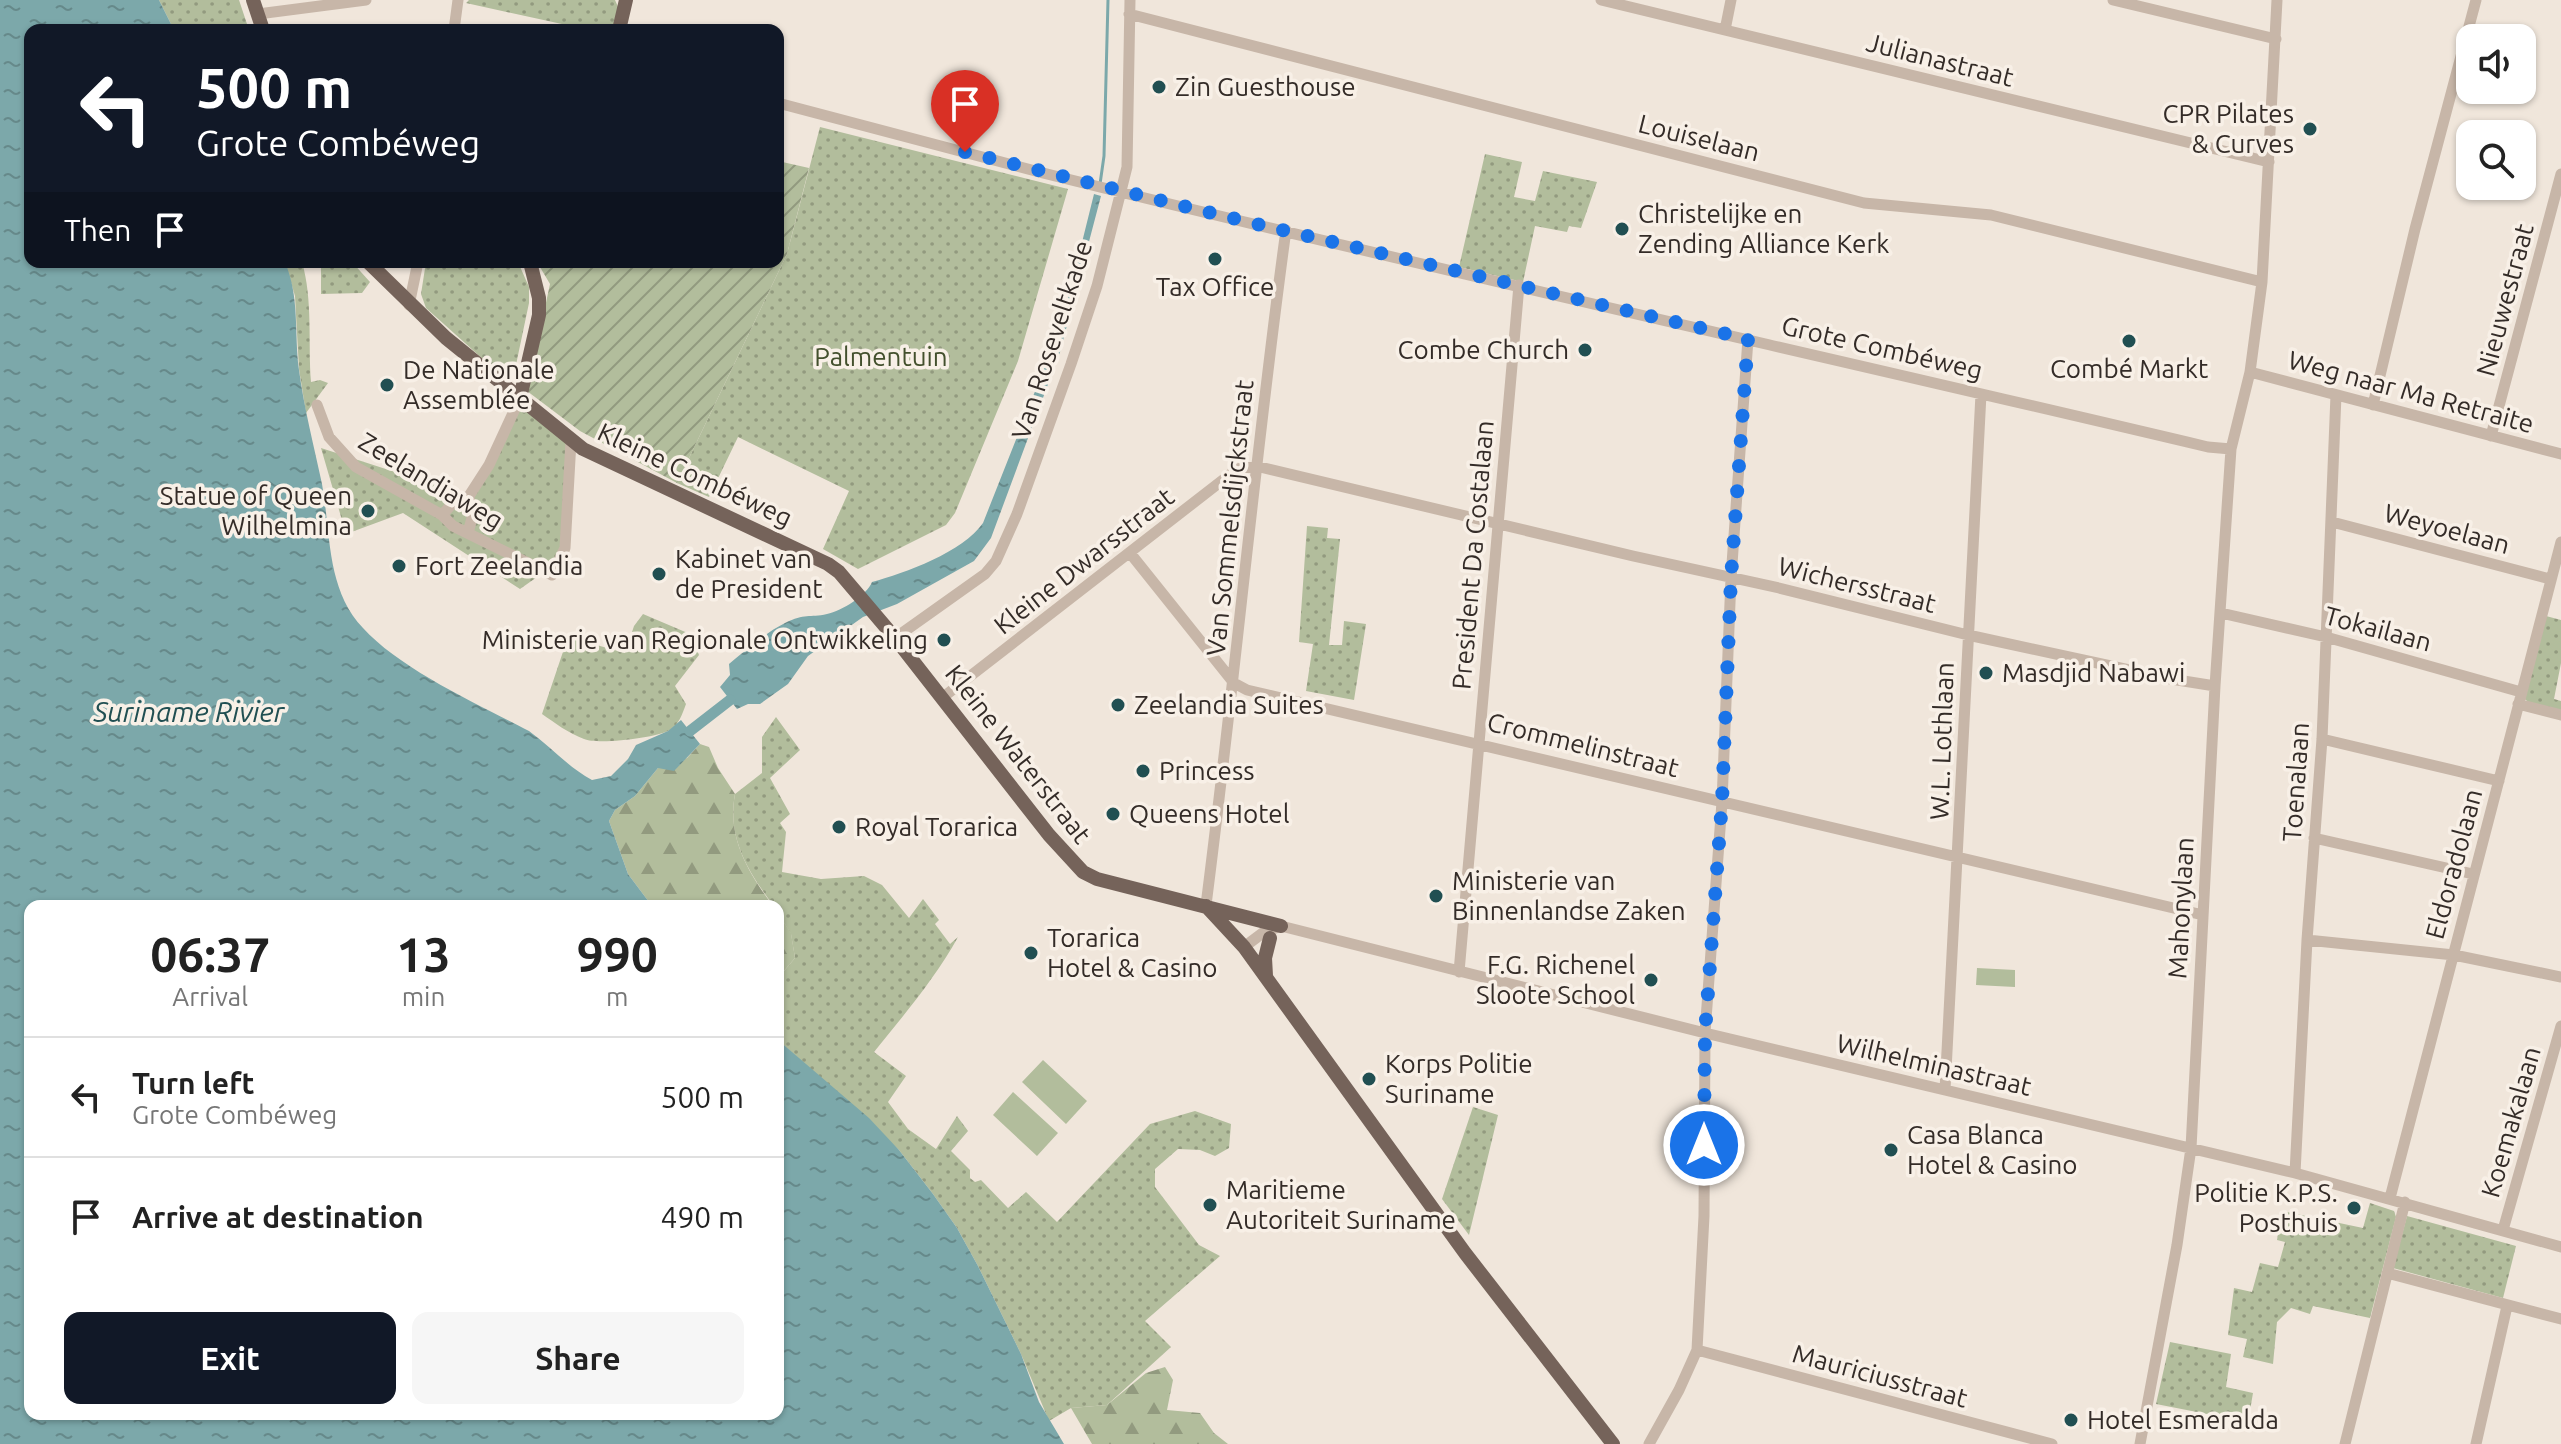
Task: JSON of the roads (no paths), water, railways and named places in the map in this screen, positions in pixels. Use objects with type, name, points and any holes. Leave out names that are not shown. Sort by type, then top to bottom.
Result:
[{"type":"main road","points":[[620,24],[626,0]]},
{"type":"main road","name":"Kleine Combéweg","points":[[374,268],[409,305],[571,441],[635,475],[828,564],[855,587]]},
{"type":"main road","points":[[520,398],[539,315],[539,298],[532,268]]},
{"type":"main road","name":"Kleine Waterstraat","points":[[855,587],[1049,835],[1083,872],[1097,879],[1206,905],[1288,929]]},
{"type":"main road","points":[[1206,905],[1247,951],[1465,1253],[1613,1444]]},
{"type":"main road","points":[[1266,979],[1265,958],[1270,938]]},
{"type":"street","points":[[256,7],[366,0]]},
{"type":"street","points":[[455,24],[458,0]]},
{"type":"street","name":"Van Roseveltkade","points":[[895,638],[985,574],[996,561],[1017,514],[1097,286],[1117,190],[1127,167],[1130,0]]},
{"type":"street","name":"Julianastraat","points":[[1601,0],[2269,162]]},
{"type":"street","points":[[1725,30],[1731,0]]},
{"type":"street","points":[[2113,0],[2276,39]]},
{"type":"street","name":"Mahonylaan","points":[[2140,1444],[2177,1245],[2191,1148],[2215,686],[2231,449],[2250,372],[2262,282],[2277,0]]},
{"type":"street","points":[[2373,405],[2415,229],[2476,0]]},
{"type":"street","name":"Louiselaan","points":[[1129,14],[1864,203],[1991,215],[2262,282]]},
{"type":"street","name":"Grote Combéweg","points":[[784,105],[1082,182],[2208,447],[2231,449]]},
{"type":"street","name":"Nieuwestraat","points":[[2491,436],[2561,174]]},
{"type":"street","name":"Van Sommelsdijckstraat","points":[[1206,905],[1286,230]]},
{"type":"street","points":[[409,305],[417,268]]},
{"type":"street","name":"President Da Costalaan","points":[[1459,972],[1519,285]]},
{"type":"street","points":[[1649,1444],[1697,1350],[1704,1216],[1705,1033],[1722,802],[1731,578],[1748,339]]},
{"type":"street","name":"Weg naar Ma Retraite","points":[[2250,372],[2561,454]]},
{"type":"street","name":"W.L. Lothlaan","points":[[1945,1090],[1981,394]]},
{"type":"street","name":"Toenalaan","points":[[2295,1173],[2307,940],[2322,739],[2336,395]]},
{"type":"street","points":[[442,515],[446,508],[469,496],[489,465],[520,398]]},
{"type":"street","name":"Zeelandiaweg","points":[[317,405],[329,437],[356,467],[442,515],[453,526],[552,575],[565,548],[571,441]]},
{"type":"street","name":"Wichersstraat","points":[[1256,466],[1968,635],[2215,686]]},
{"type":"street","name":"Kleine Dwarsstraat","points":[[942,698],[1237,469],[1256,466]]},
{"type":"street","points":[[468,533],[472,518],[469,496]]},
{"type":"street","name":"Weyoelaan","points":[[2332,522],[2550,579]]},
{"type":"street","name":"Eldoradolaan","points":[[2390,1198],[2561,542]]},
{"type":"street","points":[[1130,553],[1234,683]]},
{"type":"street","name":"Tokailaan","points":[[2221,613],[2326,637],[2520,698],[2561,715]]},
{"type":"street","name":"Crommelinstraat","points":[[1234,683],[1247,690],[1480,742],[2203,915]]},
{"type":"street","points":[[2322,739],[2499,781]]},
{"type":"street","points":[[2314,838],[2473,874]]},
{"type":"street","points":[[1247,951],[1264,932],[1288,929]]},
{"type":"street","name":"Wilhelminastraat","points":[[1247,951],[1288,929],[1705,1033],[2295,1173],[2561,1247]]},
{"type":"street","points":[[2307,940],[2454,955],[2561,977]]},
{"type":"street","name":"Koemakalaan","points":[[2503,1230],[2561,1026]]},
{"type":"street","points":[[2345,1444],[2405,1202]]},
{"type":"street","points":[[2387,1273],[2561,1319]]},
{"type":"street","points":[[2476,1444],[2507,1306]]},
{"type":"street","name":"Mauriciusstraat","points":[[1697,1350],[2052,1444]]},
{"type":"water","name":"Suriname Rivier","points":[[0,0],[159,0],[171,24],[24,24],[24,268],[287,268],[296,315],[299,370],[322,484],[332,560],[342,596],[363,628],[419,672],[529,731],[592,780],[611,776],[628,759],[636,745],[668,731],[681,720],[700,744],[674,771],[658,768],[635,796],[615,810],[609,821],[628,874],[648,900],[24,900],[24,1420],[784,1420],[784,1045],[869,1118],[899,1150],[957,1228],[1021,1354],[1039,1402],[1064,1444],[0,1444]]},
{"type":"water","points":[[1094,194],[1101,196],[1060,352],[991,538],[974,561],[897,604],[863,617],[808,656],[788,684],[760,704],[748,704],[737,709],[720,687],[730,675],[729,664],[756,642],[792,620],[827,614],[847,606],[860,597],[872,582],[948,552],[983,523],[1062,323]]},
{"type":"waterway","points":[[1100,184],[1104,156],[1108,0]]},
{"type":"waterway","points":[[690,731],[730,700]]},
{"type":"place","name":"Zin Guesthouse","points":[[1159,87]]},
{"type":"place","name":"CPR Pilates & Curves","points":[[2310,129]]},
{"type":"place","name":"Christelijke en Zending Alliance Kerk","points":[[1622,229]]},
{"type":"place","name":"Tax Office","points":[[1215,259]]},
{"type":"place","name":"Combé Markt","points":[[2129,341]]},
{"type":"place","name":"Combe Church","points":[[1585,350]]},
{"type":"place","name":"De Nationale Assemblée","points":[[387,385]]},
{"type":"place","name":"Statue of Queen Wilhelmina","points":[[368,511]]},
{"type":"place","name":"Fort Zeelandia","points":[[399,566]]},
{"type":"place","name":"Kabinet van de President","points":[[659,574]]},
{"type":"place","name":"Ministerie van Regionale Ontwikkeling","points":[[944,640]]},
{"type":"place","name":"Masdjid Nabawi","points":[[1986,673]]},
{"type":"place","name":"Zeelandia Suites","points":[[1118,705]]},
{"type":"place","name":"Princess","points":[[1143,771]]},
{"type":"place","name":"Queens Hotel","points":[[1113,814]]},
{"type":"place","name":"Royal Torarica","points":[[839,827]]},
{"type":"place","name":"Ministerie van Binnenlandse Zaken","points":[[1436,896]]},
{"type":"place","name":"Torarica Hotel & Casino","points":[[1031,953]]},
{"type":"place","name":"F.G. Richenel Sloote School","points":[[1651,980]]},
{"type":"place","name":"Korps Politie Suriname","points":[[1369,1079]]},
{"type":"place","name":"Casa Blanca Hotel & Casino","points":[[1891,1150]]},
{"type":"place","name":"Maritieme Autoriteit Suriname","points":[[1210,1205]]},
{"type":"place","name":"Politie K.P.S. Posthuis","points":[[2354,1208]]},
{"type":"place","name":"Hotel Esmeralda","points":[[2071,1420]]},
{"type":"park label","name":"Palmentuin","points":[[881,357]]}]
